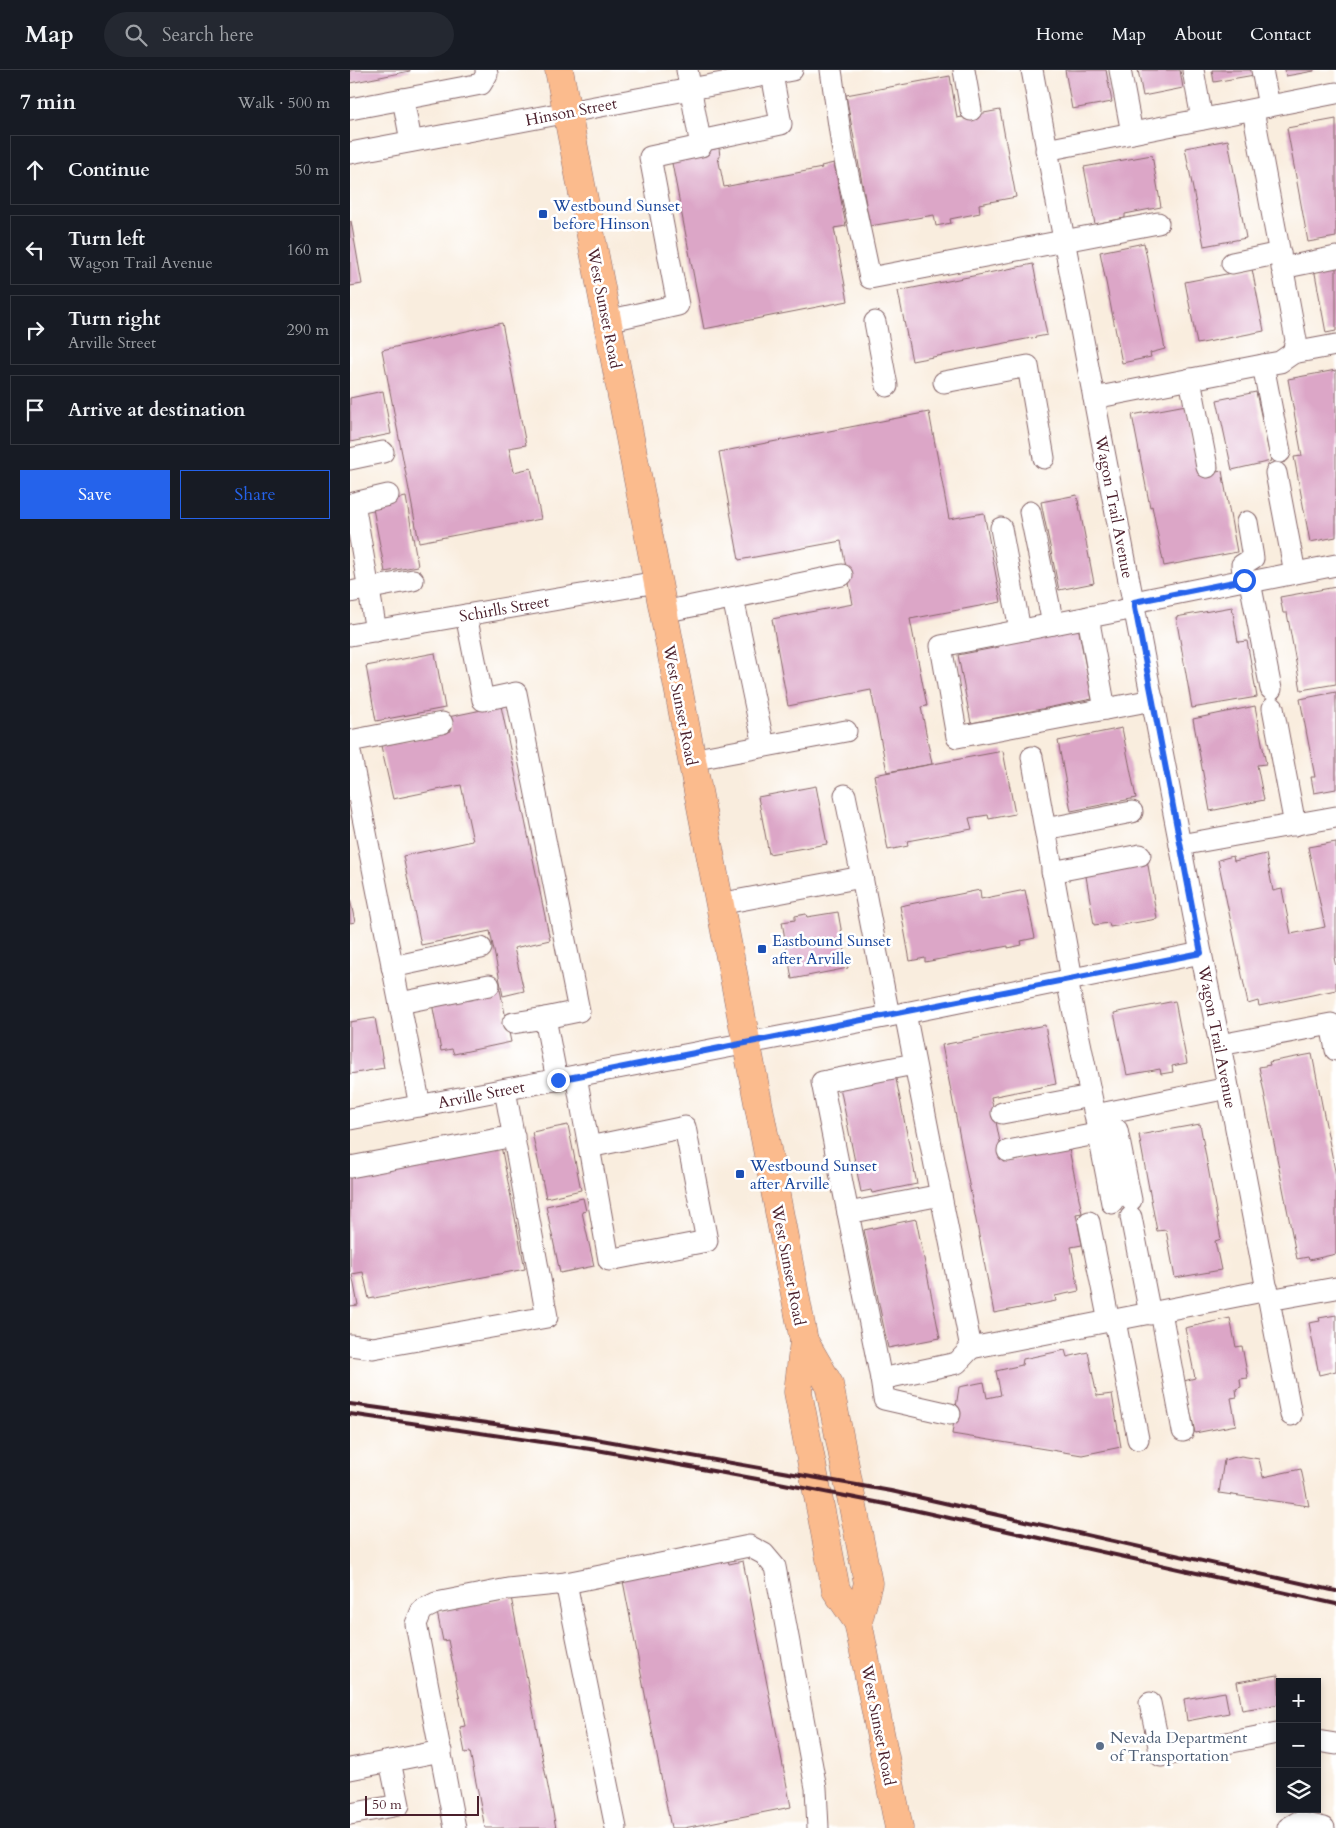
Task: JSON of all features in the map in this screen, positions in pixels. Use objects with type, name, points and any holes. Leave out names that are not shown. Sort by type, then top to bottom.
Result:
[{"type":"main road","name":"West Sunset Road","points":[[559,70],[804,1341],[829,1384],[868,1583],[858,1622],[899,1828]]},
{"type":"street","points":[[350,109],[481,84],[487,74],[486,70]]},
{"type":"street","points":[[831,70],[842,146],[870,278],[1158,223]]},
{"type":"street","points":[[964,70],[971,110]]},
{"type":"street","name":"Wagon Trail Avenue","points":[[1032,70],[1291,1415]]},
{"type":"street","points":[[1120,70],[1132,133]]},
{"type":"street","points":[[1193,70],[1202,119]]},
{"type":"street","points":[[1262,70],[1261,108],[1281,261],[1296,340],[1293,353]]},
{"type":"street","points":[[700,141],[781,124],[782,72]]},
{"type":"street","name":"Hinson Street","points":[[350,153],[567,111],[689,79],[782,72]]},
{"type":"street","points":[[607,321],[678,306],[650,157],[701,146],[689,79]]},
{"type":"street","points":[[1046,150],[1336,93]]},
{"type":"street","points":[[402,99],[411,142]]},
{"type":"street","points":[[1232,263],[1336,258]]},
{"type":"street","points":[[876,322],[887,386]]},
{"type":"street","points":[[1094,398],[1280,362],[1293,353],[1336,345]]},
{"type":"street","points":[[1263,365],[1296,573]]},
{"type":"street","points":[[944,382],[1028,366],[1044,458]]},
{"type":"street","points":[[1190,379],[1208,467]]},
{"type":"street","points":[[350,459],[383,452]]},
{"type":"street","points":[[360,590],[354,502],[388,495]]},
{"type":"street","points":[[1030,512],[1053,624]]},
{"type":"street","points":[[1247,522],[1253,558],[1242,565],[1272,698],[1295,825]]},
{"type":"street","points":[[1001,528],[1020,630]]},
{"type":"street","points":[[350,531],[360,590],[376,631]]},
{"type":"street","points":[[1153,700],[957,737],[941,646],[1088,617],[1134,605],[1247,581],[1336,565]]},
{"type":"street","points":[[663,612],[842,575]]},
{"type":"street","points":[[360,590],[412,580]]},
{"type":"street","name":"Schirlls Street","points":[[350,636],[657,582]]},
{"type":"street","points":[[733,598],[764,746]]},
{"type":"street","points":[[466,615],[483,700],[516,693],[579,1011],[513,1024]]},
{"type":"street","points":[[1088,617],[1105,709]]},
{"type":"street","points":[[350,741],[442,723]]},
{"type":"street","points":[[691,760],[846,731]]},
{"type":"street","points":[[350,752],[420,1106]]},
{"type":"street","points":[[1032,758],[1094,1115]]},
{"type":"street","points":[[845,795],[862,877],[897,1014],[914,1064],[971,1348]]},
{"type":"street","points":[[1045,829],[1132,812]]},
{"type":"street","points":[[1180,846],[1336,817]]},
{"type":"street","points":[[1052,872],[1140,855]]},
{"type":"street","points":[[719,904],[862,877]]},
{"type":"street","points":[[392,966],[481,948]]},
{"type":"street","name":"Arville Street","points":[[350,1119],[746,1044],[1201,953]]},
{"type":"street","points":[[400,1003],[489,986]]},
{"type":"street","points":[[545,1018],[589,1147],[609,1260],[707,1241],[685,1127],[589,1147]]},
{"type":"street","points":[[1220,1045],[1334,1021],[1336,1050]]},
{"type":"street","points":[[914,1064],[822,1082],[884,1399],[950,1414]]},
{"type":"street","points":[[1008,1151],[1094,1115],[1228,1088]]},
{"type":"street","points":[[350,1345],[373,1348],[547,1317],[505,1090]]},
{"type":"street","points":[[1002,1114],[1094,1115],[1117,1130],[1125,1207],[1155,1313],[1184,1431]]},
{"type":"street","points":[[350,1167],[514,1136]]},
{"type":"street","points":[[848,1213],[940,1195]]},
{"type":"street","points":[[1089,1222],[1138,1439]]},
{"type":"street","points":[[881,1379],[957,1363],[971,1348],[1155,1313],[1268,1295],[1336,1288]]},
{"type":"street","points":[[455,1828],[416,1624],[422,1610],[436,1603],[508,1589],[566,1583],[750,1546],[764,1554],[775,1567],[816,1788],[818,1828]]},
{"type":"street","points":[[566,1583],[616,1828]]},
{"type":"street","points":[[1150,1703],[1161,1756],[1276,1738]]},
{"type":"street","points":[[1321,1742],[1336,1744]]},
{"type":"street","points":[[350,1769],[440,1751]]},
{"type":"street","points":[[350,1814],[399,1805],[390,1761]]},
{"type":"street","points":[[1295,1822],[1324,1828]]},
{"type":"building","points":[[350,70],[410,70],[410,71],[350,83]]},
{"type":"building","points":[[1065,70],[1106,70],[1112,102],[1072,109]]},
{"type":"building","points":[[1138,70],[1180,70],[1183,88],[1143,96]]},
{"type":"building","points":[[1212,70],[1253,70],[1254,75],[1214,82]]},
{"type":"building","points":[[1285,70],[1314,70],[1314,71],[1286,76]]},
{"type":"building","points":[[950,76],[957,118],[1000,110],[1016,197],[979,204],[980,213],[950,219],[951,223],[936,226],[934,215],[870,226],[846,95]]},
{"type":"building","points":[[1336,119],[1336,237],[1308,242],[1287,128]]},
{"type":"building","points":[[1228,140],[1246,238],[1204,246],[1185,148]]},
{"type":"building","points":[[719,148],[720,157],[718,157],[724,187],[822,168],[821,166],[834,163],[846,226],[834,228],[848,301],[704,329],[671,158]]},
{"type":"building","points":[[1152,155],[1161,207],[1125,214],[1125,218],[1095,224],[1084,167]]},
{"type":"building","points":[[350,222],[362,284],[350,286]]},
{"type":"building","points":[[1144,243],[1165,349],[1150,353],[1151,357],[1122,363],[1100,252]]},
{"type":"building","points":[[1033,264],[1047,335],[912,361],[898,291]]},
{"type":"building","points":[[1336,264],[1336,331],[1326,333],[1314,268]]},
{"type":"building","points":[[1252,269],[1264,331],[1197,344],[1185,282]]},
{"type":"building","points":[[502,323],[526,445],[509,448],[514,472],[531,468],[541,519],[419,542],[382,350]]},
{"type":"building","points":[[1336,370],[1336,537],[1310,542],[1294,457],[1302,456],[1288,379]]},
{"type":"building","points":[[383,391],[391,434],[350,442],[350,398]]},
{"type":"building","points":[[1256,392],[1271,461],[1232,470],[1217,400]]},
{"type":"building","points":[[1186,405],[1199,475],[1222,471],[1237,552],[1164,566],[1132,415]]},
{"type":"building","points":[[929,412],[949,519],[984,513],[1001,602],[910,619],[927,706],[921,707],[932,764],[887,772],[871,690],[788,706],[772,619],[853,604],[841,541],[739,560],[719,452]]},
{"type":"building","points":[[1077,495],[1094,583],[1059,590],[1041,502]]},
{"type":"building","points":[[406,497],[418,566],[385,572],[372,503]]},
{"type":"building","points":[[1336,587],[1336,684],[1301,690],[1287,613],[1283,613],[1280,597]]},
{"type":"building","points":[[1232,607],[1238,642],[1247,641],[1257,697],[1192,708],[1176,617]]},
{"type":"building","points":[[1077,621],[1092,699],[971,723],[958,655],[999,647],[997,636]]},
{"type":"building","points":[[435,653],[445,708],[376,721],[366,666]]},
{"type":"building","points":[[1336,692],[1336,789],[1314,793],[1311,777],[1315,777],[1300,699]]},
{"type":"building","points":[[501,706],[550,940],[514,948],[524,991],[503,996],[490,931],[421,945],[403,856],[473,841],[461,785],[393,799],[381,746],[451,731],[448,717]]},
{"type":"building","points":[[1255,706],[1266,764],[1257,765],[1264,800],[1210,811],[1193,719]]},
{"type":"building","points":[[1122,728],[1136,798],[1071,811],[1058,741]]},
{"type":"building","points":[[1003,751],[1015,814],[989,819],[988,815],[969,818],[972,829],[907,841],[908,846],[888,850],[874,775]]},
{"type":"building","points":[[816,786],[827,844],[769,854],[758,797]]},
{"type":"building","points":[[1336,842],[1336,957],[1334,958],[1336,990],[1259,1006],[1258,1001],[1248,1004],[1218,860],[1233,856],[1234,861],[1266,854],[1273,891],[1282,889],[1291,934],[1325,927],[1308,847]]},
{"type":"building","points":[[1147,859],[1157,919],[1110,927],[1109,923],[1094,925],[1085,870]]},
{"type":"building","points":[[980,890],[981,899],[1025,890],[1035,938],[1021,941],[1022,945],[1008,948],[1008,946],[925,962],[925,958],[910,961],[900,906]]},
{"type":"building","points":[[350,899],[355,922],[350,923]]},
{"type":"building","points":[[838,912],[848,968],[792,979],[782,922],[795,920],[795,916],[806,914],[807,917]]},
{"type":"building","points":[[500,990],[511,1042],[454,1054],[452,1049],[441,1051],[432,1003]]},
{"type":"building","points":[[1175,1001],[1187,1063],[1172,1066],[1173,1072],[1161,1074],[1160,1069],[1127,1075],[1114,1013]]},
{"type":"building","points":[[375,1018],[384,1068],[350,1074],[350,1022]]},
{"type":"building","points":[[1045,1025],[1056,1084],[991,1097],[1004,1162],[1069,1149],[1082,1213],[1076,1214],[1082,1245],[1071,1247],[1079,1291],[1055,1296],[1056,1301],[994,1313],[942,1045]]},
{"type":"building","points":[[1312,1054],[1336,1176],[1336,1254],[1309,1260],[1308,1257],[1297,1259],[1259,1067],[1270,1065],[1269,1062]]},
{"type":"building","points":[[895,1074],[917,1184],[872,1193],[871,1190],[861,1192],[840,1087]]},
{"type":"building","points":[[1200,1124],[1221,1239],[1215,1241],[1221,1270],[1175,1278],[1166,1230],[1157,1231],[1139,1135]]},
{"type":"building","points":[[568,1125],[581,1190],[546,1198],[532,1132]]},
{"type":"building","points":[[501,1146],[525,1269],[369,1299],[363,1272],[352,1274],[358,1305],[350,1306],[350,1176]]},
{"type":"building","points":[[583,1198],[586,1211],[582,1212],[594,1266],[560,1273],[546,1206]]},
{"type":"building","points":[[916,1219],[940,1338],[888,1348],[864,1230]]},
{"type":"building","points":[[1336,1315],[1336,1371],[1319,1375],[1309,1323],[1320,1321],[1319,1318]]},
{"type":"building","points":[[1230,1318],[1236,1347],[1242,1346],[1248,1378],[1240,1379],[1241,1387],[1236,1389],[1237,1397],[1231,1398],[1236,1425],[1195,1433],[1184,1381],[1195,1378],[1185,1328]]},
{"type":"building","points":[[1065,1350],[1067,1357],[1088,1352],[1097,1396],[1112,1394],[1121,1447],[1082,1455],[952,1434],[959,1387],[984,1382],[987,1398],[1001,1395],[996,1371],[1022,1365],[1023,1359]]},
{"type":"building","points":[[1241,1456],[1259,1459],[1263,1477],[1301,1469],[1309,1506],[1219,1493],[1224,1460]]},
{"type":"building","points":[[727,1555],[729,1564],[743,1561],[791,1807],[684,1828],[671,1828],[622,1576]]},
{"type":"building","points":[[511,1597],[556,1828],[485,1828],[470,1752],[465,1753],[460,1727],[465,1726],[448,1640],[443,1641],[437,1612]]},
{"type":"building","points":[[1278,1675],[1278,1678],[1276,1678],[1276,1705],[1242,1710],[1237,1682]]},
{"type":"building","points":[[1225,1692],[1229,1713],[1187,1721],[1184,1699]]},
{"type":"railway","points":[[350,1404],[573,1435],[891,1491],[1336,1591]]},
{"type":"railway","points":[[350,1414],[597,1450],[779,1483],[891,1505],[1336,1604]]},
{"type":"place","name":"Westbound Sunset before Hinson","points":[[543,214]]},
{"type":"place","name":"Eastbound Sunset after Arville","points":[[762,949]]},
{"type":"place","name":"Westbound Sunset after Arville","points":[[740,1174]]},
{"type":"place","name":"Nevada Department of Transportation","points":[[1100,1746]]},
{"type":"route","points":[[558,1080],[1201,953],[1134,602],[1244,580]]}]
